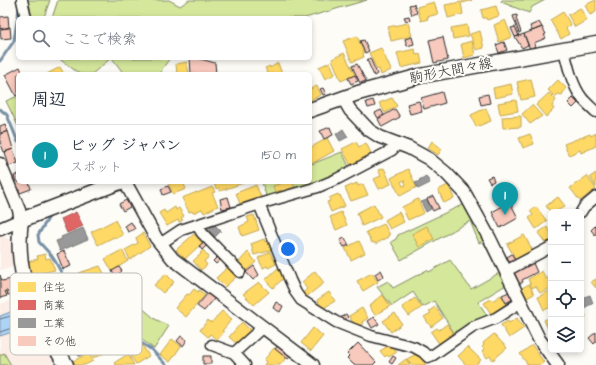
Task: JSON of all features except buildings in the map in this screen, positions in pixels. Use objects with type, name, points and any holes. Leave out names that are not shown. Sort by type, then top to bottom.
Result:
[{"type":"main road","name":"駒形大間々線","points":[[312,109],[389,83],[596,44]]},
{"type":"main road","points":[[22,273],[19,251],[21,220],[115,184]]},
{"type":"main road","points":[[60,355],[66,365]]},
{"type":"street","points":[[22,0],[26,16]]},
{"type":"street","points":[[564,50],[579,94],[596,112]]},
{"type":"street","points":[[343,98],[350,110],[365,127],[380,137],[399,143],[429,159],[454,181],[468,198],[539,339],[558,365]]},
{"type":"street","points":[[160,244],[176,233],[197,225],[259,204],[318,187],[337,179],[392,150],[399,143]]},
{"type":"street","points":[[0,164],[20,210],[21,220],[0,229]]},
{"type":"street","points":[[127,184],[160,244],[169,255],[313,365]]},
{"type":"street","points":[[583,209],[596,197]]},
{"type":"street","points":[[259,204],[290,280],[301,300],[336,322],[364,333],[414,347],[424,352],[428,357],[473,327],[496,318],[521,302]]},
{"type":"street","points":[[197,225],[202,233],[240,272]]},
{"type":"street","points":[[506,271],[548,249]]},
{"type":"street","points":[[234,353],[263,327]]},
{"type":"street","points":[[212,345],[234,353],[245,365]]},
{"type":"shaded area","points":[[2,235],[10,240],[14,267],[0,270],[0,236]]},
{"type":"shaded area","points":[[10,301],[10,355],[50,355],[54,361],[52,363],[54,365],[0,365],[0,304]]},
{"type":"green space","points":[[26,0],[50,0],[44,16],[28,15]]},
{"type":"green space","points":[[58,0],[169,0],[180,6],[189,0],[367,0],[312,16],[53,16]]},
{"type":"green space","points":[[502,0],[545,0],[532,7],[529,13],[501,2]]},
{"type":"green space","points":[[61,60],[109,60],[94,72],[77,72]]},
{"type":"green space","points":[[114,60],[169,60],[161,72],[122,72]]},
{"type":"green space","points":[[16,97],[16,122],[6,101]]},
{"type":"green space","points":[[342,152],[350,169],[336,176],[312,184],[312,164]]},
{"type":"green space","points":[[263,184],[312,184],[267,199]]},
{"type":"green space","points":[[462,205],[465,205],[486,242],[506,285],[478,302],[489,318],[456,336],[434,301],[423,307],[413,292],[392,306],[377,287],[388,281],[393,288],[427,270],[429,272],[450,260],[471,289],[499,273],[483,241],[479,243],[470,221],[401,260],[391,242],[396,239],[398,235]]},
{"type":"green space","points":[[142,308],[155,319],[169,326],[154,349],[142,340]]},
{"type":"green space","points":[[4,353],[11,365],[0,365],[0,355]]},
{"type":"water","points":[[10,312],[10,333],[0,336],[0,316]]},
{"type":"waterway","points":[[18,16],[20,6]]},
{"type":"waterway","points":[[0,61],[14,41],[16,28]]},
{"type":"waterway","points":[[0,109],[7,115],[16,137]]},
{"type":"waterway","points":[[49,217],[38,235],[39,242],[51,255],[61,273]]},
{"type":"waterway","points":[[142,344],[152,350],[166,365]]},
{"type":"place","name":"ビッグ ジャパン","points":[[505,215]]}]
